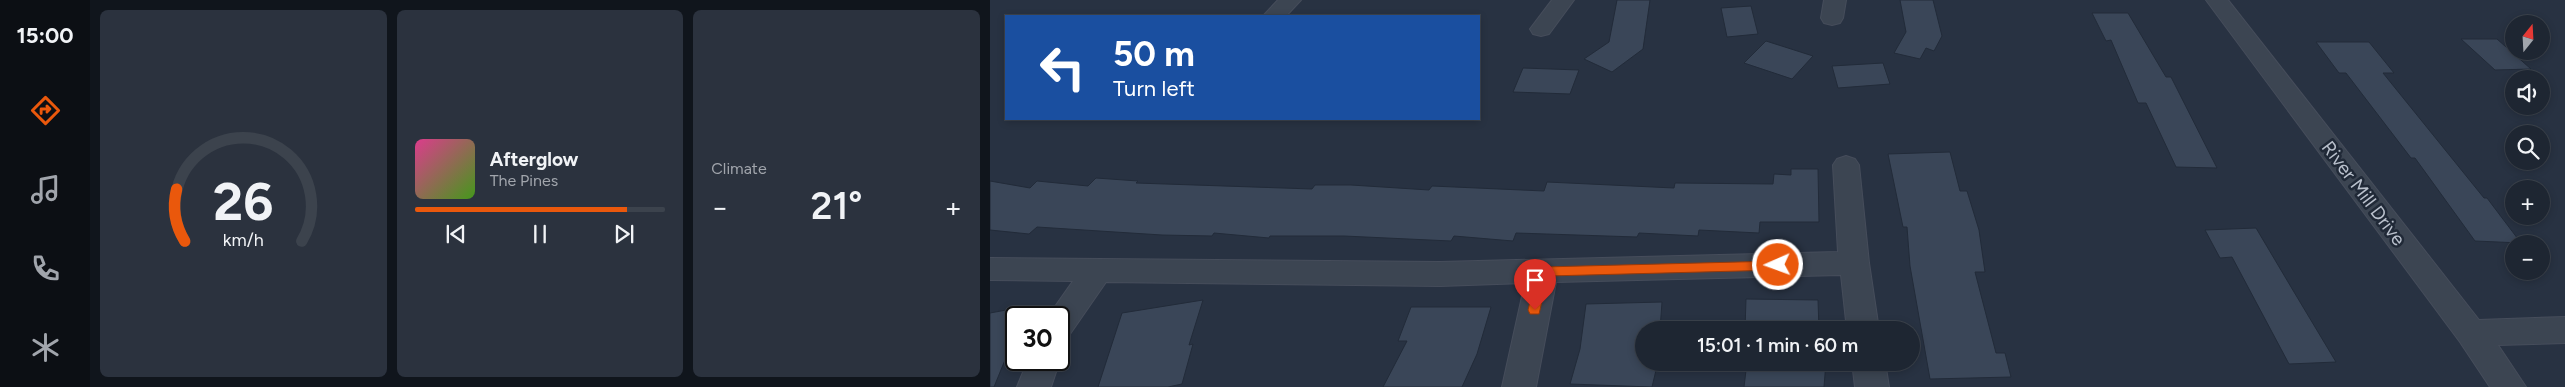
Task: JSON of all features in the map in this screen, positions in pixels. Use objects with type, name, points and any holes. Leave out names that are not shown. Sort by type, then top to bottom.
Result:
[{"type":"street","points":[[1275,15],[1290,0]]},
{"type":"street","points":[[1541,29],[1563,0]]},
{"type":"street","name":"River Mill Drive","points":[[2217,0],[2471,333],[2509,387]]},
{"type":"street","points":[[1846,165],[1854,263],[1863,321]]},
{"type":"street","points":[[990,268],[1440,274],[1854,263]]},
{"type":"street","points":[[1070,309],[1098,270]]},
{"type":"street","points":[[1519,387],[1543,272]]},
{"type":"street","points":[[2471,333],[2565,330]]},
{"type":"street","points":[[1034,387],[1040,371]]},
{"type":"street","points":[[1869,371],[1872,387]]},
{"type":"building","points":[[1617,0],[1650,0],[1643,49],[1612,72],[1584,59],[1609,42]]},
{"type":"building","points":[[1900,0],[1933,0],[1942,36],[1934,51],[1926,48],[1920,59],[1894,53],[1906,32]]},
{"type":"building","points":[[1751,6],[1758,34],[1727,37],[1721,8]]},
{"type":"building","points":[[2092,13],[2128,13],[2166,77],[2171,77],[2217,168],[2176,167],[2146,103],[2138,103],[2111,40],[2106,41]]},
{"type":"building","points":[[2461,39],[2497,39],[2505,46],[2505,60],[2521,60],[2531,69],[2495,70]]},
{"type":"building","points":[[1766,41],[1813,56],[1792,79],[1744,63]]},
{"type":"building","points":[[2316,42],[2369,42],[2394,73],[2383,73],[2484,198],[2487,198],[2505,222],[2505,225],[2507,225],[2515,235],[2505,235],[2505,242],[2475,241],[2415,158],[2411,158],[2346,73],[2339,73]]},
{"type":"building","points":[[1883,63],[1890,84],[1838,88],[1832,66]]},
{"type":"building","points":[[1523,68],[1579,70],[1570,94],[1513,92]]},
{"type":"building","points":[[1950,152],[1960,191],[1967,191],[1979,230],[1985,272],[1975,272],[1996,353],[2005,353],[2011,377],[1930,379],[1910,266],[1907,227],[1903,227],[1888,154]]},
{"type":"building","points":[[1791,169],[1818,169],[1819,222],[1760,222],[1759,233],[1699,230],[1698,236],[1639,233],[1637,237],[1516,233],[1513,241],[1454,236],[1451,241],[1344,236],[1270,236],[1269,238],[1214,233],[1212,236],[1162,235],[1037,227],[1029,234],[990,230],[990,181],[1030,188],[1037,181],[1088,186],[1096,178],[1138,181],[1136,183],[1312,189],[1315,185],[1351,185],[1429,190],[1432,186],[1544,191],[1547,182],[1674,188],[1675,183],[1773,184],[1774,174],[1791,175]]},
{"type":"building","points":[[2256,228],[2336,362],[2289,364],[2232,257],[2220,258],[2205,230]]},
{"type":"building","points":[[1746,299],[1818,300],[1819,321],[1745,321]]},
{"type":"building","points":[[1203,300],[1189,345],[1193,344],[1182,384],[1168,387],[1098,387],[1122,313]]},
{"type":"building","points":[[1662,302],[1661,321],[1635,321],[1635,371],[1656,371],[1652,387],[1570,384],[1580,349],[1586,304]]},
{"type":"building","points":[[1411,307],[1491,307],[1477,354],[1462,387],[1383,387],[1407,341],[1398,341]]},
{"type":"building","points":[[1005,310],[1005,360],[994,387],[990,387],[990,313]]},
{"type":"building","points":[[1746,371],[1825,371],[1824,387],[1744,387]]},
{"type":"route","points":[[1535,310],[1543,272],[1778,265]]}]
